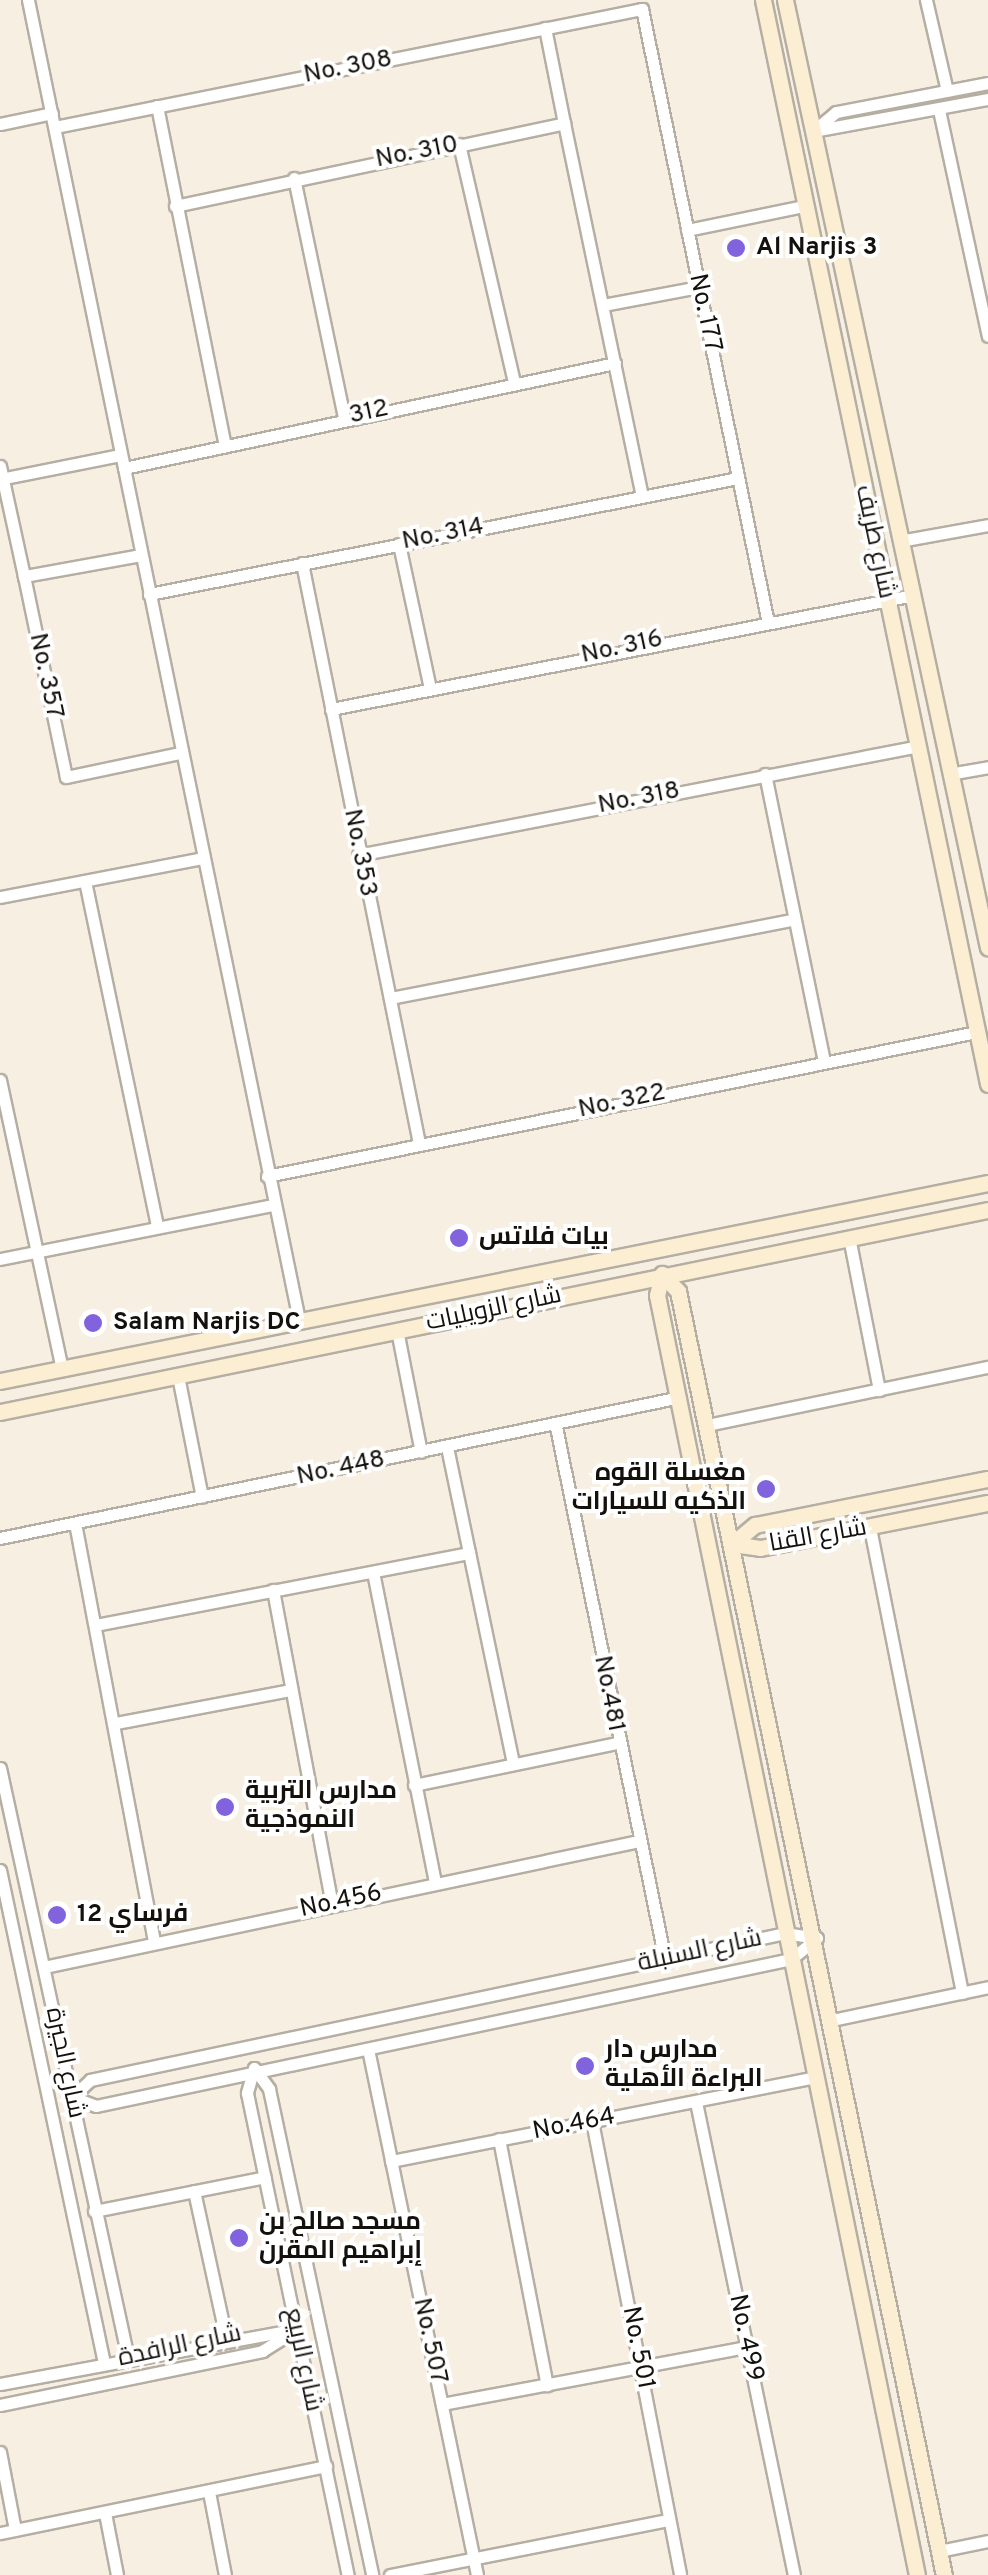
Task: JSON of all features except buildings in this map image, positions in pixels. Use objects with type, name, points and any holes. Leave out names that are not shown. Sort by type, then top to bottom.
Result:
[{"type":"street","points":[[28,0],[267,1176],[300,1320]]},
{"type":"street","name":"شارع طريف","points":[[763,0],[988,1084]]},
{"type":"street","name":"شارع طريف","points":[[784,0],[904,540],[949,774],[983,897],[988,948]]},
{"type":"street","points":[[926,0],[947,91]]},
{"type":"street","name":"No. 308","points":[[55,127],[642,8]]},
{"type":"street","name":"No. 177","points":[[642,8],[767,618]]},
{"type":"street","points":[[545,28],[642,495]]},
{"type":"street","points":[[813,132],[836,112],[988,83]]},
{"type":"street","points":[[813,132],[988,99]]},
{"type":"street","points":[[157,106],[225,446]]},
{"type":"street","points":[[939,110],[988,336]]},
{"type":"street","points":[[0,124],[52,113]]},
{"type":"street","name":"No. 310","points":[[175,206],[564,123]]},
{"type":"street","points":[[460,144],[514,383]]},
{"type":"street","points":[[294,178],[344,418]]},
{"type":"street","points":[[687,230],[804,206]]},
{"type":"street","points":[[603,304],[698,287]]},
{"type":"street","name":"312","points":[[1,474],[122,462],[225,446],[615,363]]},
{"type":"street","points":[[1,474],[24,576],[141,554]]},
{"type":"street","name":"No. 314","points":[[149,594],[738,478]]},
{"type":"street","points":[[904,540],[988,526]]},
{"type":"street","points":[[399,544],[430,689]]},
{"type":"street","name":"No. 353","points":[[302,564],[419,1143]]},
{"type":"street","name":"No. 357","points":[[24,576],[66,777],[180,753]]},
{"type":"street","name":"No. 316","points":[[331,709],[767,618],[914,595]]},
{"type":"street","name":"No. 318","points":[[358,855],[919,746]]},
{"type":"street","points":[[949,774],[988,767]]},
{"type":"street","points":[[765,774],[792,920],[824,1060]]},
{"type":"street","points":[[0,897],[203,858]]},
{"type":"street","points":[[85,881],[157,1228]]},
{"type":"street","points":[[390,998],[792,920]]},
{"type":"street","name":"No. 322","points":[[267,1176],[977,1032]]},
{"type":"street","points":[[0,1080],[62,1369]]},
{"type":"street","name":"شارع الزويليات","points":[[0,1381],[988,1183]]},
{"type":"street","points":[[0,1259],[273,1204]]},
{"type":"street","name":"شارع الزويليات","points":[[0,1412],[988,1210]]},
{"type":"street","points":[[849,1238],[880,1390]]},
{"type":"street","points":[[662,1274],[657,1296],[916,2575]]},
{"type":"street","points":[[662,1274],[678,1291],[816,1938],[944,2575]]},
{"type":"street","points":[[397,1330],[421,1452]]},
{"type":"street","points":[[707,1425],[988,1367]]},
{"type":"street","points":[[178,1376],[202,1497]]},
{"type":"street","name":"No. 448","points":[[0,1538],[556,1427],[680,1397]]},
{"type":"street","name":"No.481","points":[[556,1427],[617,1742],[665,1960]]},
{"type":"street","points":[[446,1447],[513,1763]]},
{"type":"street","name":"شارع القنا","points":[[732,1544],[755,1525],[988,1480]]},
{"type":"street","name":"شارع القنا","points":[[732,1544],[760,1548],[988,1503]]},
{"type":"street","points":[[75,1523],[116,1723],[154,1941]]},
{"type":"street","points":[[870,1528],[962,1993]]},
{"type":"street","points":[[95,1626],[469,1553]]},
{"type":"street","points":[[373,1572],[435,1881]]},
{"type":"street","points":[[273,1590],[332,1904]]},
{"type":"street","points":[[116,1723],[290,1690]]},
{"type":"street","points":[[414,1785],[617,1742]]},
{"type":"street","name":"شارع الجيرة","points":[[0,1768],[128,2358]]},
{"type":"street","name":"No.456","points":[[44,1967],[435,1881],[639,1841]]},
{"type":"street","name":"شارع الجيرة","points":[[0,1870],[104,2364]]},
{"type":"street","points":[[0,1934],[14,1932]]},
{"type":"street","name":"شارع السنبلة","points":[[786,1933],[816,1938],[791,1960],[368,2049],[254,2068],[96,2106],[72,2097],[90,2080],[786,1933]]},
{"type":"street","points":[[832,2020],[988,1987]]},
{"type":"street","name":"No. 507","points":[[368,2049],[478,2575]]},
{"type":"street","name":"شارع الربيع","points":[[254,2068],[247,2092],[348,2575]]},
{"type":"street","name":"شارع الربيع","points":[[254,2068],[269,2089],[372,2575]]},
{"type":"street","name":"No.464","points":[[391,2160],[815,2077]]},
{"type":"street","name":"No. 499","points":[[696,2102],[794,2575]]},
{"type":"street","name":"No. 501","points":[[592,2122],[680,2575]]},
{"type":"street","points":[[498,2139],[547,2385]]},
{"type":"street","points":[[94,2211],[266,2177]]},
{"type":"street","points":[[194,2191],[226,2338]]},
{"type":"street","name":"شارع الرافدة","points":[[0,2384],[226,2338],[295,2330]]},
{"type":"street","name":"شارع الرافدة","points":[[0,2405],[262,2351],[295,2330]]},
{"type":"street","points":[[442,2404],[747,2347]]},
{"type":"street","points":[[0,2452],[15,2530]]},
{"type":"street","points":[[0,2533],[326,2466]]},
{"type":"street","points":[[209,2492],[225,2575]]},
{"type":"street","points":[[105,2513],[118,2575]]},
{"type":"street","points":[[390,2575],[669,2520]]},
{"type":"street","points":[[939,2551],[988,2541]]},
{"type":"place","name":"Al Narjis 3","points":[[736,248]]},
{"type":"place","name":"بيات فلاتس","points":[[459,1238]]},
{"type":"place","name":"Salam Narjis DC","points":[[93,1323]]},
{"type":"place","name":"مغسلة القوه الذكيه للسيارات","points":[[766,1489]]},
{"type":"place","name":"مدارس التربية النموذجية","points":[[225,1807]]},
{"type":"place","name":"فرساي 12","points":[[57,1915]]},
{"type":"place","name":"مدارس دار البراءة الأهلية","points":[[585,2066]]},
{"type":"place","name":"مسجد صالح بن إبراهيم المقرن","points":[[239,2238]]}]
